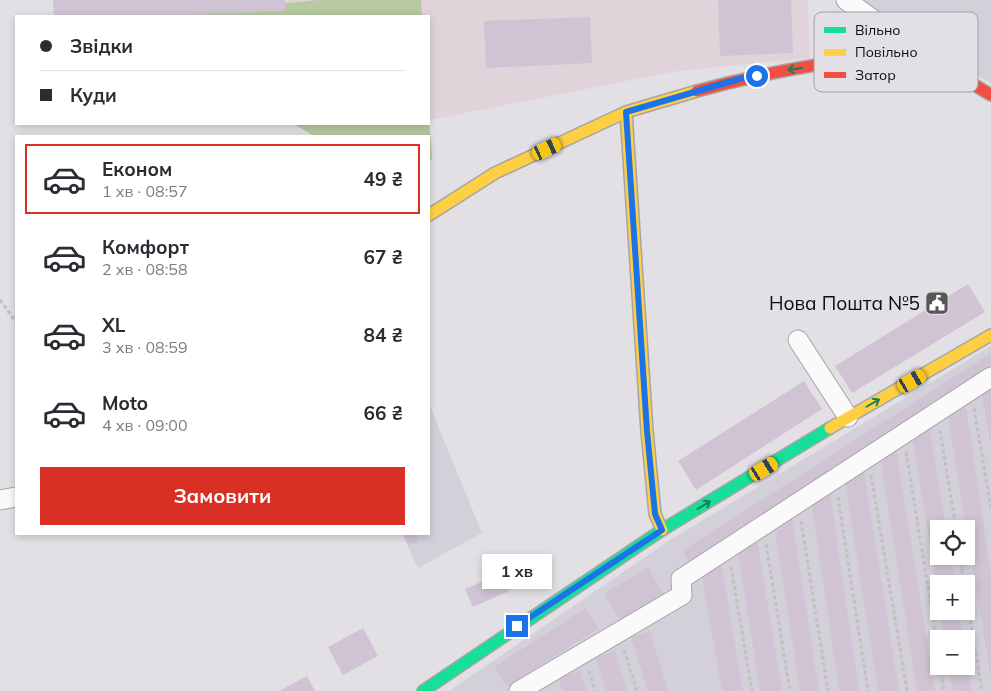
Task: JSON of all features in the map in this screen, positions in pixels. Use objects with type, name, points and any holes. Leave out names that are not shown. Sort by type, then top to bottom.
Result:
[{"type":"street","points":[[846,0],[863,12]]},
{"type":"street","points":[[430,213],[495,173],[626,112],[739,79],[814,66]]},
{"type":"street","points":[[978,88],[991,95]]},
{"type":"street","points":[[626,112],[647,431],[655,514],[662,530]]},
{"type":"street","points":[[423,691],[662,530],[848,417],[991,335]]},
{"type":"street","points":[[798,340],[848,417]]},
{"type":"street","points":[[519,691],[682,595],[681,579],[991,377]]},
{"type":"street","points":[[0,500],[15,497]]},
{"type":"path","points":[[0,300],[15,321]]},
{"type":"path","points":[[971,390],[991,508]]},
{"type":"path","points":[[937,413],[955,520]]},
{"type":"path","points":[[903,435],[935,630]]},
{"type":"path","points":[[868,458],[907,691]]},
{"type":"path","points":[[836,479],[868,691]]},
{"type":"path","points":[[798,503],[828,691]]},
{"type":"path","points":[[763,526],[790,691]]},
{"type":"path","points":[[727,549],[752,691]]},
{"type":"path","points":[[970,620],[982,691]]},
{"type":"path","points":[[619,632],[637,691]]},
{"type":"path","points":[[941,675],[944,691]]},
{"type":"shaded area","points":[[53,0],[808,0],[810,58],[677,71],[430,120],[430,15],[54,15]]},
{"type":"shaded area","points":[[861,0],[991,0],[991,83],[978,76],[978,12],[878,12]]},
{"type":"shaded area","points":[[991,346],[991,691],[453,691],[452,689],[670,540]]},
{"type":"shaded area","points":[[430,406],[482,533],[418,568],[402,535],[430,535]]},
{"type":"green space","points":[[318,0],[421,0],[422,15],[172,15]]},
{"type":"green space","points":[[296,125],[430,125],[432,159],[430,161],[430,135],[312,135]]},
{"type":"building","points":[[53,0],[285,0],[285,11],[189,15],[54,15]]},
{"type":"building","points":[[718,0],[791,0],[793,53],[720,56]]},
{"type":"building","points":[[590,17],[592,63],[486,68],[484,21]]},
{"type":"building","points":[[968,284],[985,312],[852,393],[835,366]]},
{"type":"building","points":[[991,353],[991,369],[689,562],[682,551]]},
{"type":"building","points":[[804,381],[822,409],[696,490],[678,461]]},
{"type":"building","points":[[991,389],[991,441],[990,441],[982,396]]},
{"type":"building","points":[[966,407],[991,574],[991,679],[972,565],[975,565],[975,520],[965,520],[948,417]]},
{"type":"building","points":[[930,429],[945,520],[930,520],[930,545],[913,440]]},
{"type":"building","points":[[896,448],[930,660],[930,675],[932,675],[935,691],[917,691],[881,463]]},
{"type":"building","points":[[864,472],[899,691],[878,691],[845,483]]},
{"type":"building","points":[[830,492],[859,691],[839,691],[812,506]]},
{"type":"building","points":[[792,519],[819,691],[800,691],[775,532]]},
{"type":"building","points":[[404,535],[416,535],[419,541],[409,546]]},
{"type":"building","points":[[757,540],[782,691],[760,691],[738,554]]},
{"type":"building","points":[[721,563],[743,691],[722,691],[702,578]]},
{"type":"building","points":[[933,565],[952,565],[954,575],[935,575]]},
{"type":"building","points":[[648,567],[664,595],[621,621],[604,594]]},
{"type":"building","points":[[501,573],[509,591],[473,607],[465,589]]},
{"type":"building","points":[[586,608],[599,628],[507,687],[494,667]]},
{"type":"building","points":[[942,620],[961,620],[962,630],[943,630]]},
{"type":"building","points":[[363,628],[378,656],[343,675],[328,647]]},
{"type":"building","points":[[650,631],[668,691],[648,691],[631,637]]},
{"type":"building","points":[[615,651],[627,691],[606,691],[596,657]]},
{"type":"building","points":[[580,671],[586,691],[562,691],[558,678]]},
{"type":"building","points":[[950,675],[969,675],[972,691],[953,691]]},
{"type":"building","points":[[307,676],[315,691],[279,691]]},
{"type":"traffic: fast","points":[[423,691],[662,530],[830,428]]},
{"type":"traffic: slow","points":[[430,214],[495,173],[626,112],[697,91]]},
{"type":"traffic: slow","points":[[626,112],[647,431],[655,514],[662,530]]},
{"type":"traffic: slow","points":[[830,428],[991,335]]},
{"type":"traffic: jam","points":[[697,91],[814,65]]},
{"type":"traffic: jam","points":[[978,87],[991,95]]},
{"type":"place","name":"Нова Пошта №5","points":[[937,303]]},
{"type":"route","points":[[517,626],[662,530],[655,514],[647,431],[626,112],[739,79],[757,76]]}]
